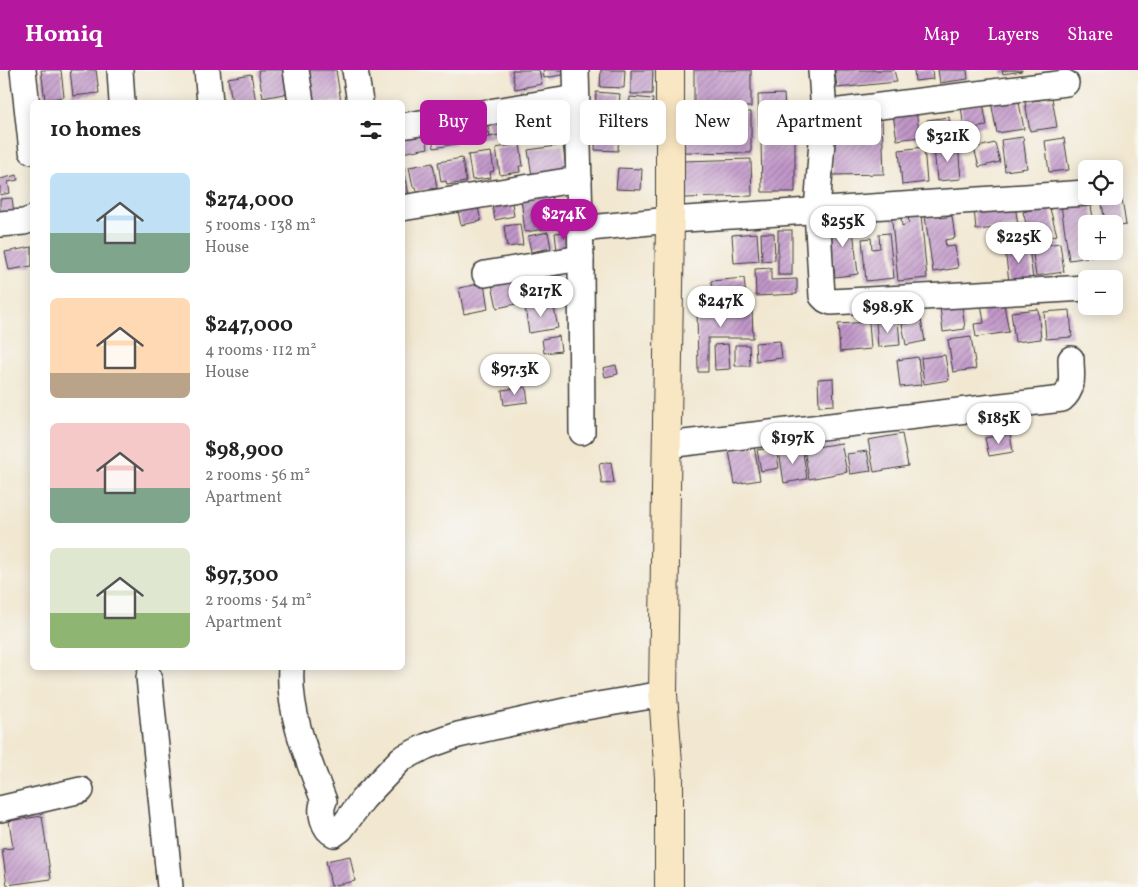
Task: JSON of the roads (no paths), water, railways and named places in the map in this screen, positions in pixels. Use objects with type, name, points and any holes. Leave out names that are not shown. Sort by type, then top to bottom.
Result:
[{"type":"street","points":[[23,70],[30,133]]},
{"type":"street","points":[[120,70],[122,100]]},
{"type":"street","points":[[207,70],[210,100]]},
{"type":"street","points":[[296,70],[302,100]]},
{"type":"street","points":[[355,70],[360,100]]},
{"type":"street","points":[[576,70],[582,432]]},
{"type":"street","points":[[669,887],[669,778],[663,694],[670,220],[670,70]]},
{"type":"street","points":[[821,70],[823,100]]},
{"type":"street","points":[[881,106],[1066,83]]},
{"type":"street","points":[[405,126],[576,98]]},
{"type":"street","points":[[822,145],[817,211],[822,296],[826,300],[831,302],[1078,288]]},
{"type":"street","points":[[405,208],[578,179]]},
{"type":"street","points":[[580,229],[670,220],[1078,194]]},
{"type":"street","points":[[0,224],[30,220]]},
{"type":"street","points":[[485,274],[580,258]]},
{"type":"street","points":[[666,445],[1062,399],[1069,393],[1072,359]]},
{"type":"street","points":[[291,670],[292,692],[303,746],[324,801],[322,806],[324,824],[328,832],[334,834],[341,828],[363,799],[401,759],[427,746],[458,735],[574,709],[663,694]]},
{"type":"street","points":[[149,677],[170,887]]},
{"type":"street","points":[[0,809],[81,790]]},
{"type":"street","points":[[324,801],[336,798],[363,799]]}]
